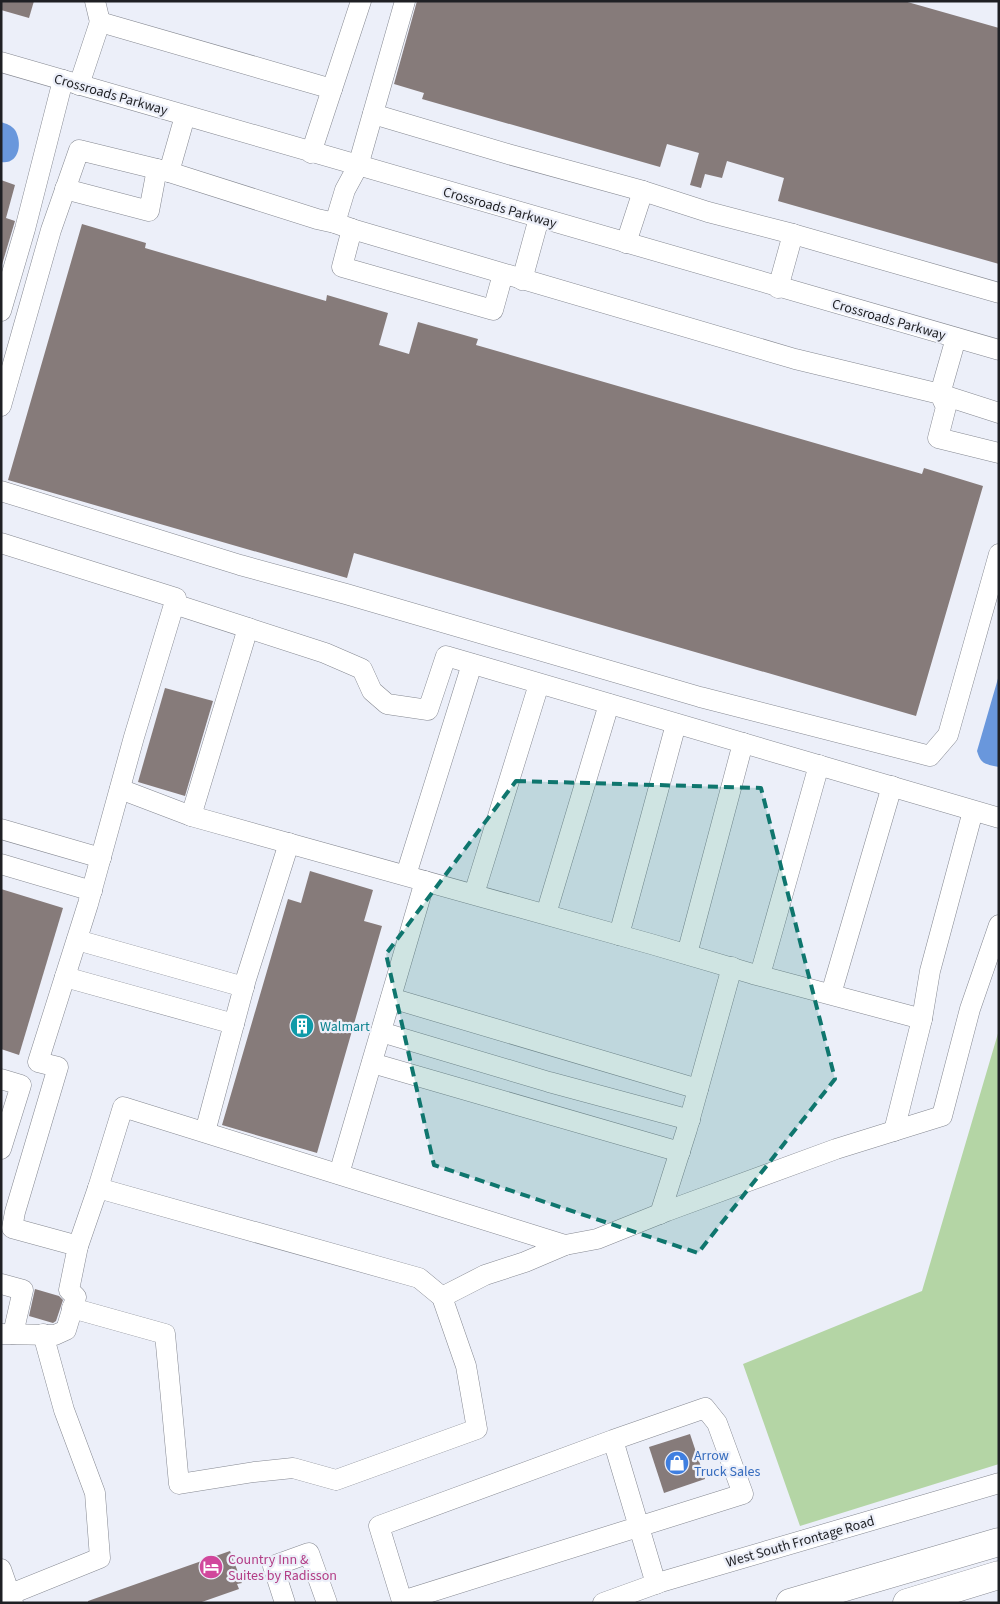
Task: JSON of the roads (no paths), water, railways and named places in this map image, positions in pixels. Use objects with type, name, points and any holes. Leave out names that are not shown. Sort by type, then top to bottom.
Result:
[{"type":"highway","points":[[790,1603],[999,1542]]},
{"type":"highway","points":[[907,1603],[999,1575]]},
{"type":"street","points":[[1,311],[71,83],[100,22],[95,1]]},
{"type":"street","points":[[311,153],[361,1]]},
{"type":"street","points":[[405,1],[358,166],[345,190],[342,267],[493,310],[512,277],[539,218]]},
{"type":"street","points":[[100,22],[332,89]]},
{"type":"street","name":"Crossroads Parkway","points":[[1,62],[778,288],[999,350]]},
{"type":"street","points":[[374,114],[508,154],[643,191],[708,212],[793,234],[999,293]]},
{"type":"street","points":[[65,189],[149,211],[184,116]]},
{"type":"street","points":[[1,406],[51,230],[79,150],[163,170],[317,219],[795,359],[940,394],[999,413]]},
{"type":"street","points":[[626,243],[643,191]]},
{"type":"street","points":[[778,288],[793,234]]},
{"type":"street","points":[[956,338],[940,394],[946,407],[938,438],[999,453]]},
{"type":"street","points":[[1,491],[240,565],[700,697],[930,756],[948,735],[999,554]]},
{"type":"street","points":[[1,544],[176,598],[92,891],[38,1062],[58,1068],[15,1212],[12,1228],[78,1246]]},
{"type":"street","points":[[174,604],[325,653],[362,669],[372,692],[387,704],[428,710],[446,656],[999,818]]},
{"type":"street","points":[[191,816],[248,628]]},
{"type":"street","points":[[406,875],[472,664]]},
{"type":"street","points":[[474,894],[539,684]]},
{"type":"street","points":[[546,914],[609,704]]},
{"type":"street","points":[[619,934],[676,724]]},
{"type":"street","points":[[688,954],[743,743]]},
{"type":"street","points":[[760,975],[819,765]]},
{"type":"street","points":[[831,994],[892,786]]},
{"type":"street","points":[[120,789],[191,816],[922,1019]]},
{"type":"street","points":[[894,1131],[922,1019],[930,971],[973,811]]},
{"type":"street","points":[[1,829],[101,858]]},
{"type":"street","points":[[205,1132],[244,987],[288,843]]},
{"type":"street","points":[[1,864],[92,891]]},
{"type":"street","points":[[339,1174],[425,881]]},
{"type":"street","points":[[442,1297],[485,1275],[525,1262],[565,1244],[598,1239],[836,1149],[942,1116],[970,1009],[999,925]]},
{"type":"street","points":[[77,940],[244,987]]},
{"type":"street","points":[[660,1214],[690,1120],[732,967]]},
{"type":"street","points":[[65,976],[234,1024]]},
{"type":"street","points":[[391,998],[698,1089]]},
{"type":"street","points":[[381,1032],[549,1082],[690,1120]]},
{"type":"street","points":[[372,1064],[680,1152]]},
{"type":"street","points":[[1,1079],[21,1085],[1,1149]]},
{"type":"street","points":[[1,1284],[23,1290],[8,1326],[55,1335],[66,1330],[76,1297],[69,1290],[78,1246],[123,1107],[565,1244]]},
{"type":"street","points":[[72,1308],[165,1334],[179,1484],[293,1468],[336,1480],[477,1429],[466,1366],[442,1297],[419,1278],[98,1188]]},
{"type":"street","points":[[1,1569],[8,1599],[100,1558],[95,1493],[64,1410],[43,1334]]},
{"type":"street","points":[[705,1408],[717,1423],[743,1494],[402,1601],[379,1526],[613,1440],[705,1408]]},
{"type":"street","points":[[613,1440],[656,1584]]},
{"type":"street","name":"West South Frontage Road","points":[[603,1603],[656,1584],[999,1483]]},
{"type":"street","points":[[285,1603],[273,1566],[309,1553],[327,1603]]},
{"type":"water","points":[[1,122],[15,130],[19,141],[18,152],[12,160],[7,162],[1,162]]},
{"type":"water","points":[[999,675],[999,767],[982,761],[977,751]]},
{"type":"place","name":"Walmart","points":[[302,1026]]},
{"type":"place","name":"Arrow Truck Sales","points":[[677,1463]]},
{"type":"place","name":"Country Inn & Suites by Radisson","points":[[211,1567]]}]
